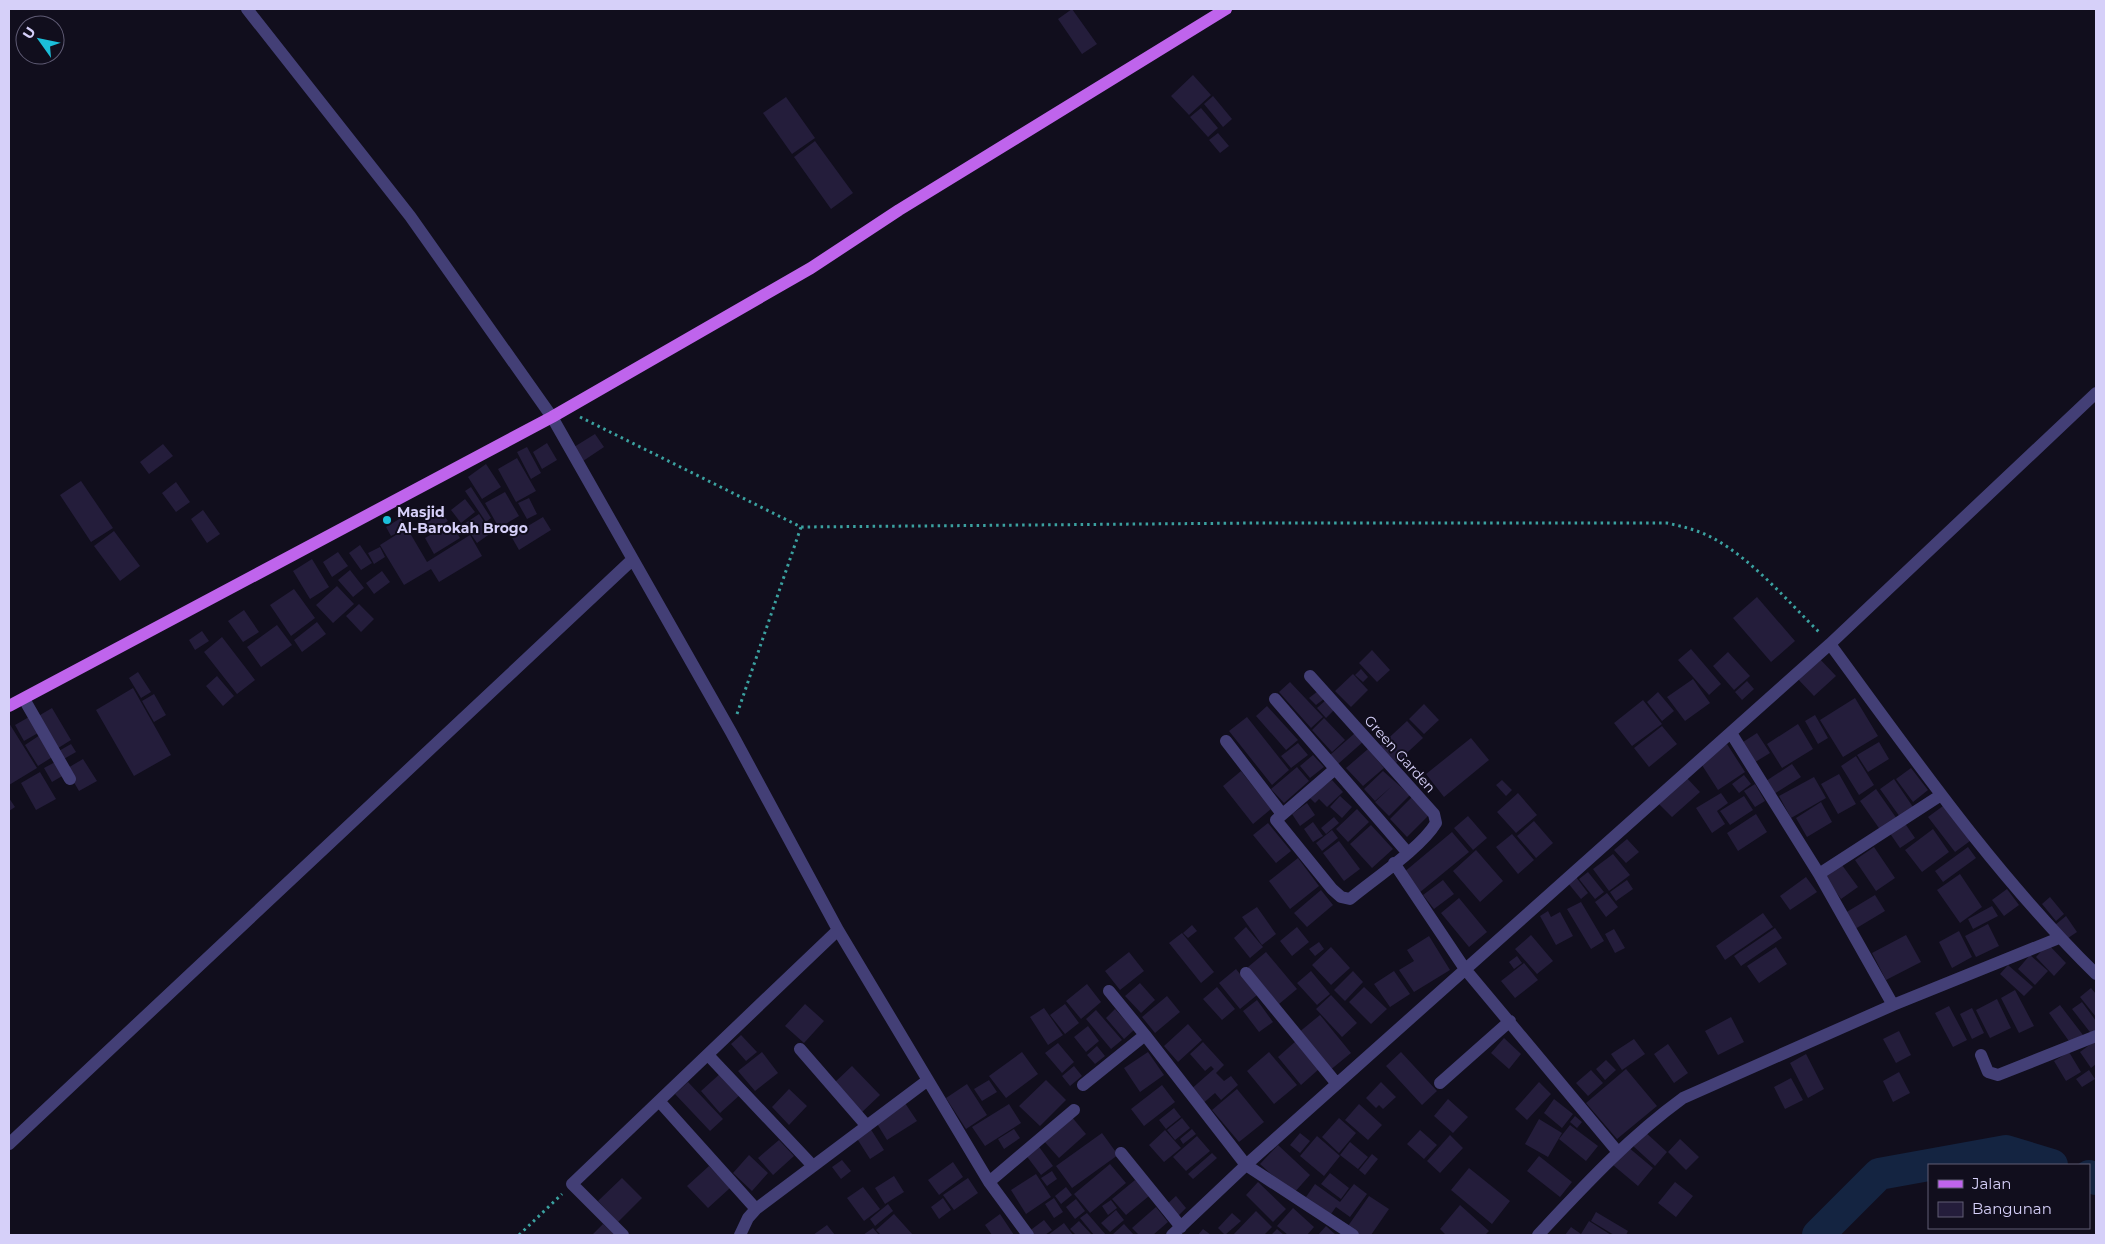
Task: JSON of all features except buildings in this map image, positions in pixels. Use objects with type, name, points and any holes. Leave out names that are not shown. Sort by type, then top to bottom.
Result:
[{"type":"main road","points":[[9,706],[552,417],[810,268],[899,210],[1226,9]]},
{"type":"street","points":[[247,9],[410,216],[552,417],[731,732],[838,930],[990,1182],[1028,1235]]},
{"type":"street","points":[[1121,1153],[1176,1231],[1246,1165],[1830,644],[2096,393]]},
{"type":"street","points":[[9,1144],[632,560]]},
{"type":"street","points":[[1830,644],[1941,795],[2060,938],[2096,974]]},
{"type":"street","name":"Green Garden","points":[[1226,741],[1282,814],[1278,817],[1277,822],[1341,897],[1350,899],[1432,830],[1436,823],[1434,814],[1310,676]]},
{"type":"street","points":[[24,699],[70,779]]},
{"type":"street","points":[[1275,699],[1407,852]]},
{"type":"street","points":[[1731,733],[1819,874],[1893,1005]]},
{"type":"street","points":[[1282,814],[1335,769]]},
{"type":"street","points":[[1819,874],[1941,795]]},
{"type":"street","points":[[1394,863],[1465,969],[1617,1151]]},
{"type":"street","points":[[624,1235],[572,1184],[838,930]]},
{"type":"street","points":[[1538,1235],[1617,1151],[1683,1098],[1893,1005],[2060,938]]},
{"type":"street","points":[[1246,973],[1337,1084]]},
{"type":"street","points":[[1109,991],[1246,1165],[1353,1235]]},
{"type":"street","points":[[1440,1083],[1510,1021]]},
{"type":"street","points":[[1083,1085],[1145,1035]]},
{"type":"street","points":[[1981,1055],[1988,1072],[1998,1075],[2096,1036]]},
{"type":"street","points":[[800,1049],[866,1125]]},
{"type":"street","points":[[708,1054],[814,1166]]},
{"type":"street","points":[[740,1235],[748,1218],[756,1209],[928,1080]]},
{"type":"street","points":[[659,1101],[756,1209]]},
{"type":"street","points":[[990,1182],[1074,1110]]},
{"type":"path","points":[[563,409],[801,528],[1256,523],[1667,523],[1694,530],[1717,540],[1739,556],[1830,644]]},
{"type":"path","points":[[731,732],[801,528]]},
{"type":"path","points":[[519,1235],[572,1184]]},
{"type":"waterway","points":[[1934,1164],[2006,1151],[2049,1164]]},
{"type":"waterway","points":[[1818,1235],[1879,1174],[1928,1165]]},
{"type":"waterway","points":[[2090,1176],[2096,1179]]},
{"type":"place","name":"Masjid Al-Barokah Brogo","points":[[387,520]]}]
